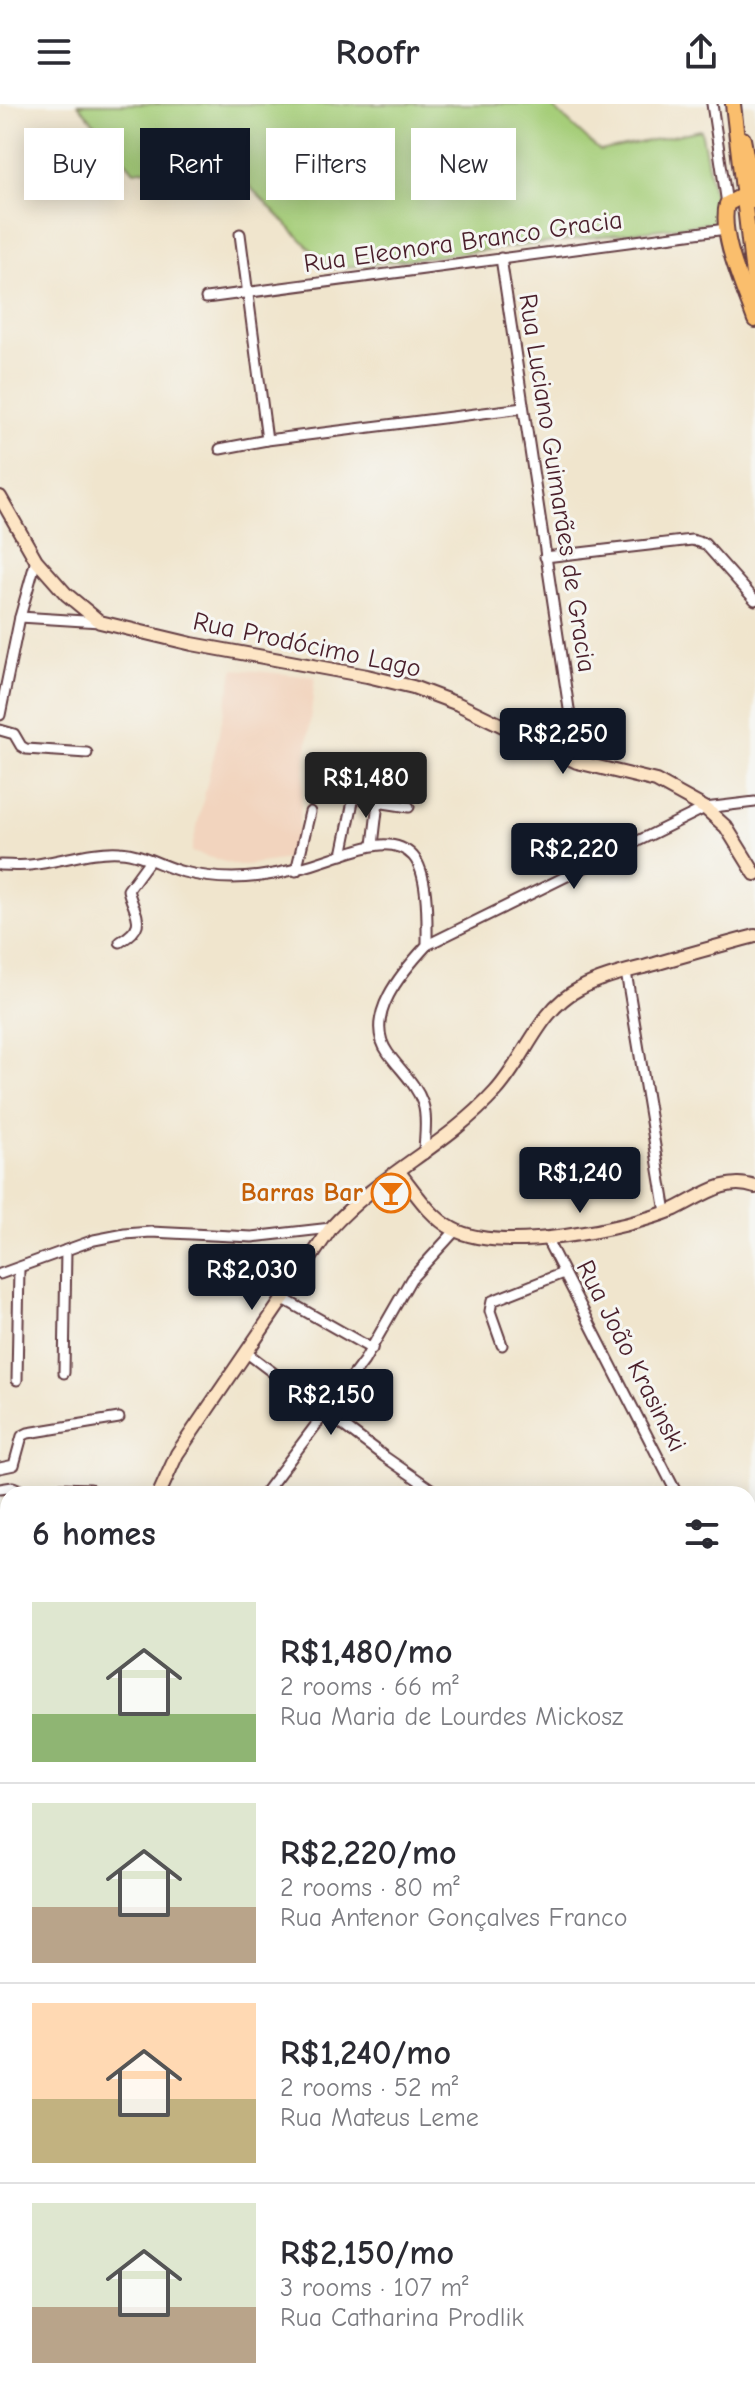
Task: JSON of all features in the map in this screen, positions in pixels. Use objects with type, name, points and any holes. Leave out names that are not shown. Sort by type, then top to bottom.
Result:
[{"type":"main road","points":[[734,104],[738,168],[751,201]]},
{"type":"main road","points":[[734,104],[751,201],[748,238],[755,292]]},
{"type":"main road","points":[[738,168],[727,204],[726,229],[755,320]]},
{"type":"main road","points":[[727,204],[751,201]]},
{"type":"main road","points":[[726,229],[748,238]]},
{"type":"main road","name":"Rua Prodócimo Lago","points":[[0,497],[36,560],[66,594],[100,622],[192,644],[316,665],[413,687],[458,704],[577,762],[656,781],[705,808],[726,827],[755,874]]},
{"type":"main road","points":[[163,1486],[177,1454],[331,1228],[351,1207],[424,1154],[497,1091],[557,1004],[579,989],[626,972],[755,936]]},
{"type":"main road","points":[[399,1172],[429,1210],[455,1231],[496,1239],[546,1238],[626,1224],[666,1212],[720,1187],[737,1183],[755,1187]]},
{"type":"street","points":[[712,104],[727,204]]},
{"type":"street","name":"Rua Eleonora Branco Gracia","points":[[206,298],[726,229]]},
{"type":"street","points":[[240,234],[267,440]]},
{"type":"street","name":"Rua Luciano Guimarães de Gracia","points":[[501,258],[577,762]]},
{"type":"street","points":[[220,449],[267,440],[523,408]]},
{"type":"street","points":[[545,557],[692,540],[705,544],[755,600]]},
{"type":"street","points":[[0,715],[5,667],[36,560]]},
{"type":"street","points":[[20,617],[100,622]]},
{"type":"street","points":[[0,730],[14,734],[26,749],[87,753]]},
{"type":"street","points":[[342,855],[358,777]]},
{"type":"street","points":[[364,800],[409,807]]},
{"type":"street","points":[[373,845],[378,802]]},
{"type":"street","points":[[424,1154],[422,1101],[381,1040],[379,1019],[405,968],[427,945],[705,808],[755,802]]},
{"type":"street","points":[[296,871],[310,812]]},
{"type":"street","points":[[0,865],[29,865],[122,851],[185,872],[229,879],[296,871],[373,845],[393,846],[412,855],[420,870],[426,907],[427,945]]},
{"type":"street","points":[[120,942],[134,934],[137,927],[138,917],[128,890],[150,860]]},
{"type":"street","points":[[626,972],[666,1212]]},
{"type":"street","points":[[0,1274],[109,1237],[139,1233],[252,1237],[331,1228]]},
{"type":"street","points":[[270,1486],[372,1349],[411,1279],[455,1231]]},
{"type":"street","name":"Rua João Krasinski","points":[[546,1238],[673,1486]]},
{"type":"street","points":[[64,1373],[66,1250]]},
{"type":"street","points":[[17,1380],[19,1268]]},
{"type":"street","points":[[502,1345],[490,1311],[492,1301],[563,1273]]},
{"type":"street","points":[[282,1298],[372,1349]]},
{"type":"street","points":[[247,1353],[427,1486]]},
{"type":"street","points":[[0,1468],[14,1465],[22,1436],[28,1433],[119,1418]]},
{"type":"shaded area","points":[[234,669],[315,677],[295,858],[239,866],[191,852]]},
{"type":"green space","points":[[78,104],[549,104],[600,151],[701,130],[719,222],[330,269],[250,187],[250,128],[140,128],[140,170],[134,171],[124,159],[124,128],[98,128]]},
{"type":"place","name":"Barras Bar","points":[[391,1193]]}]
